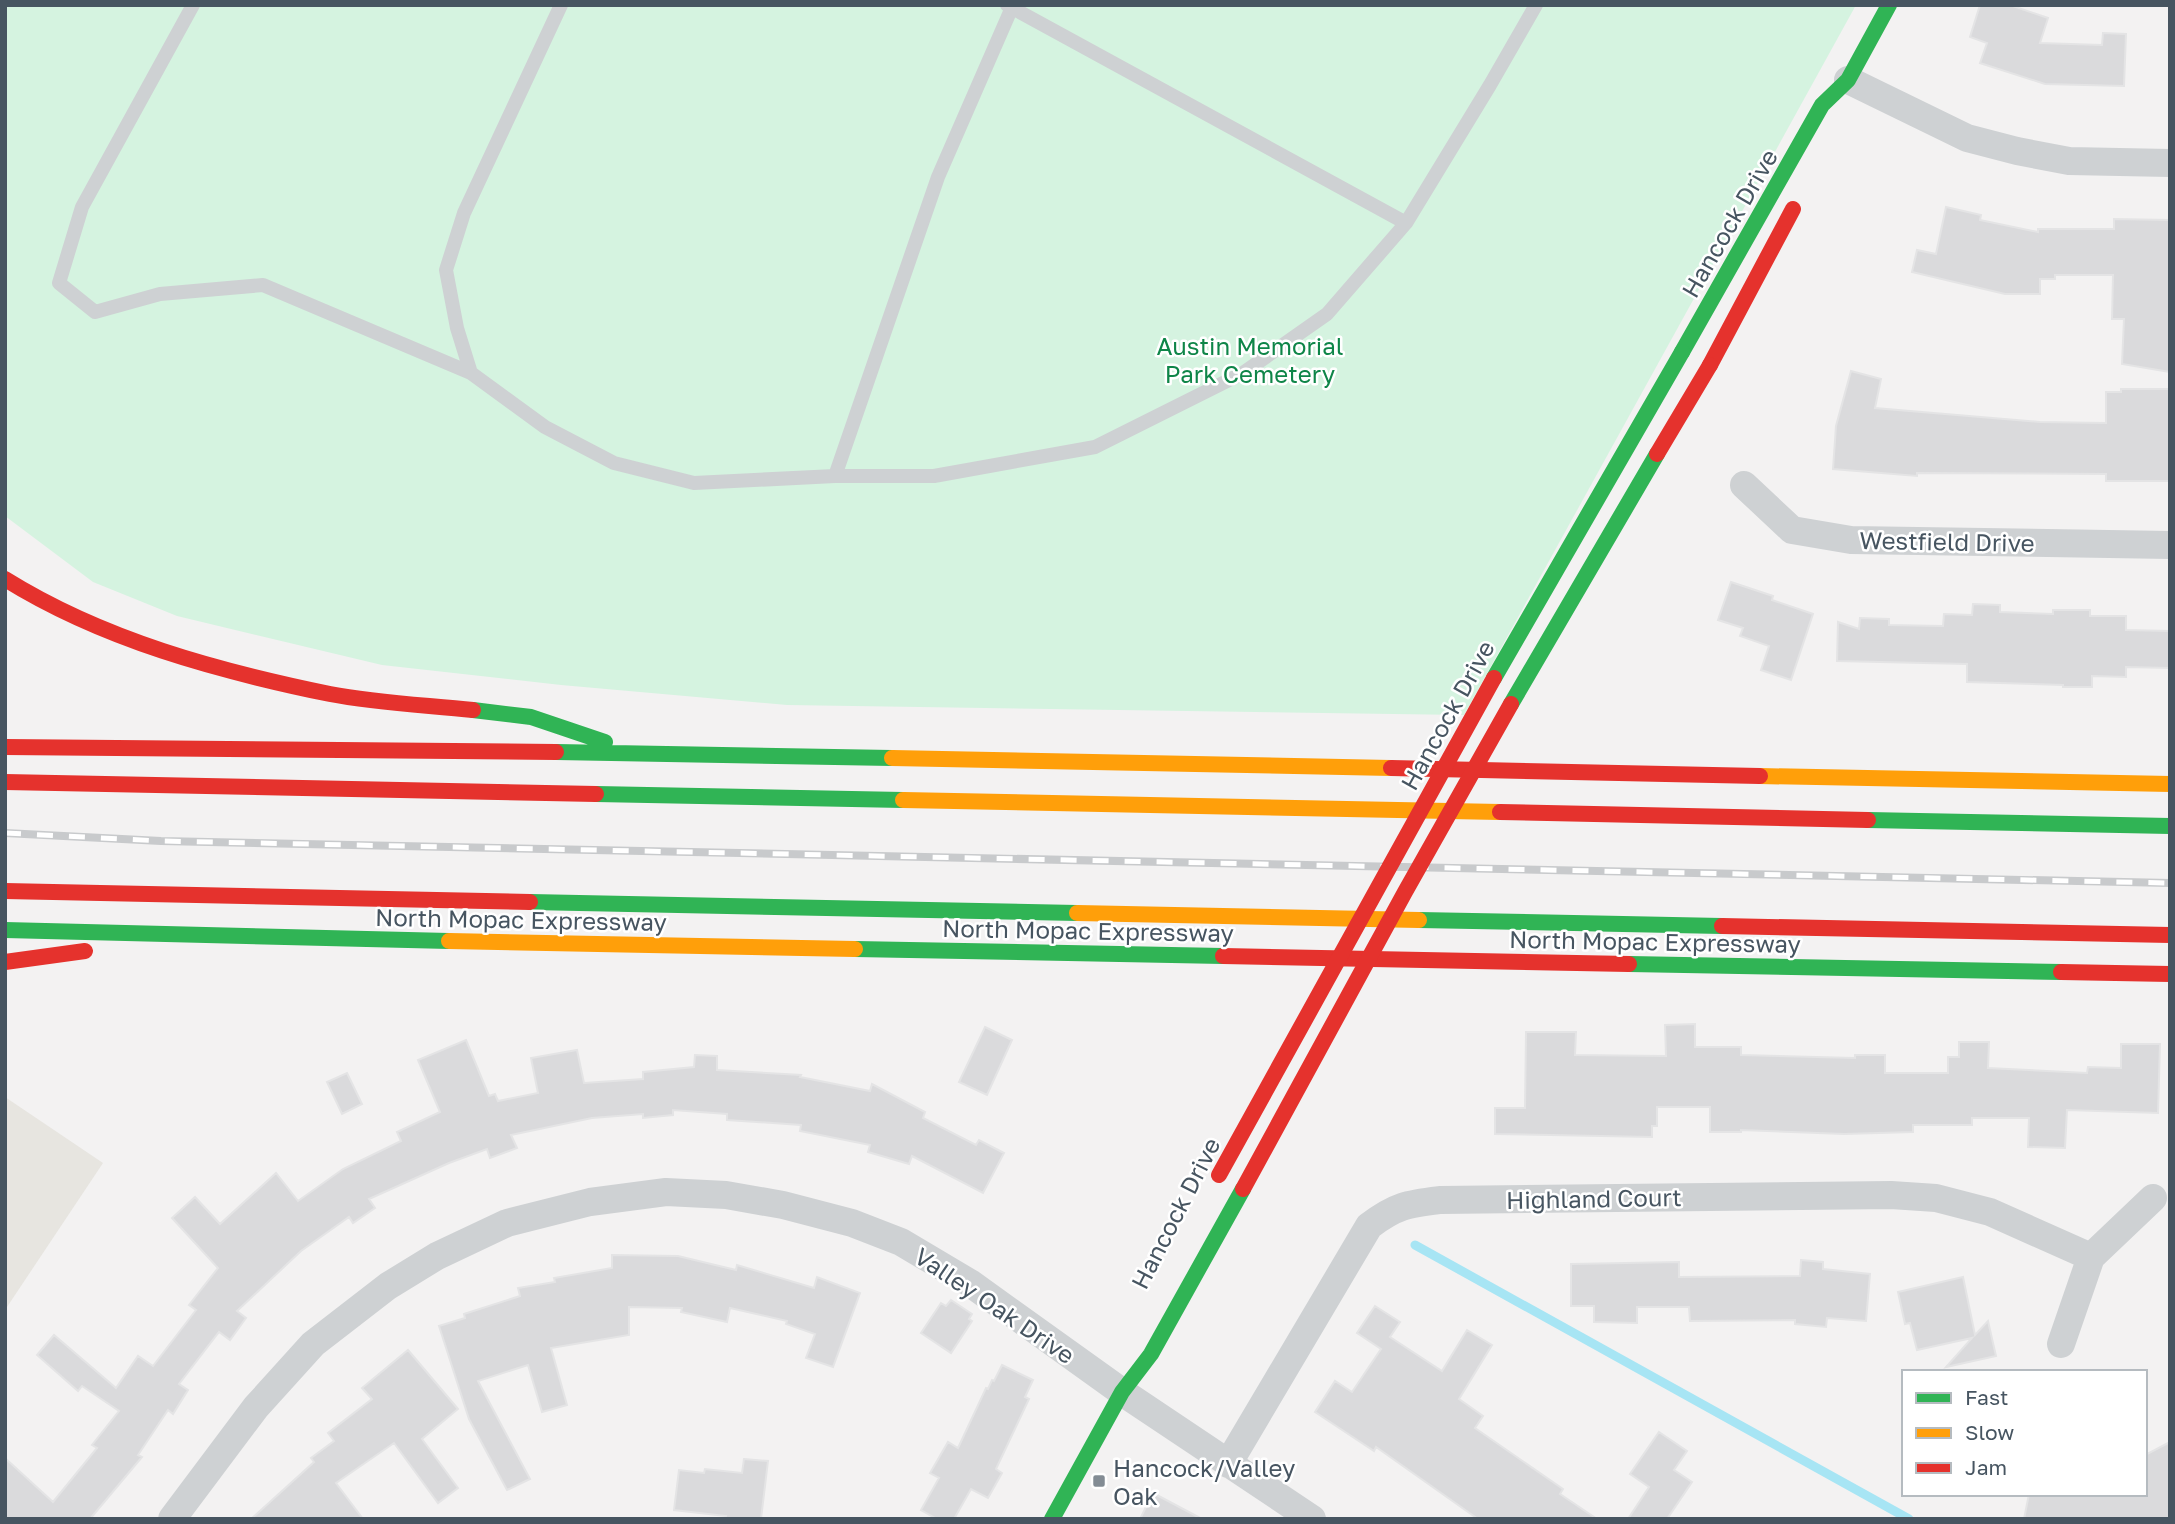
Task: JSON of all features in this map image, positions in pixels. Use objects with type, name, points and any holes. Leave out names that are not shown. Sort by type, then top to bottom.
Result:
[{"type":"main road","name":"Hancock Drive","points":[[1216,1181],[1491,683],[1822,105],[1847,92],[1889,5]]},
{"type":"main road","name":"Hancock Drive","points":[[1052,1519],[1122,1392],[1151,1354],[1405,892],[1564,610],[1710,365],[1799,198]]},
{"type":"main road","points":[[5,579],[42,601],[161,652],[332,694],[531,717],[637,753]]},
{"type":"main road","points":[[5,747],[637,753],[2170,784]]},
{"type":"main road","points":[[5,782],[2170,826]]},
{"type":"main road","points":[[5,891],[2170,935]]},
{"type":"main road","name":"North Mopac Expressway","points":[[5,930],[2170,974]]},
{"type":"main road","points":[[5,962],[198,936]]},
{"type":"main road","name":"Hancock Drive","points":[[1122,1392],[1130,1356]]},
{"type":"street","points":[[1847,92],[1967,138],[2017,151],[2069,161],[2170,163]]},
{"type":"street","name":"Westfield Drive","points":[[1744,485],[1792,530],[1851,540],[2170,545]]},
{"type":"street","name":"Valley Oak Drive","points":[[172,1519],[256,1407],[313,1344],[388,1286],[437,1256],[507,1223],[590,1202],[666,1192],[726,1195],[783,1205],[852,1223],[901,1242],[970,1283],[1122,1392],[1312,1519]]},
{"type":"street","name":"Highland Court","points":[[1228,1464],[1369,1226],[1391,1210],[1410,1204],[1441,1200],[1903,1195],[1936,1198],[1990,1212],[2091,1257]]},
{"type":"street","points":[[2061,1344],[2091,1257],[2153,1198]]},
{"type":"lane","points":[[193,5],[82,207],[59,283],[95,312],[160,294],[263,285],[471,373],[545,427],[614,463],[694,483],[835,476],[934,476],[1095,447],[1243,373],[1327,314],[1406,223],[1536,5]]},
{"type":"lane","points":[[471,373],[457,328],[446,270],[464,214],[561,5]]},
{"type":"lane","points":[[835,476],[938,177],[1010,6],[1406,223]]},
{"type":"shaded area","points":[[5,1097],[103,1163],[5,1310]]},
{"type":"green space","name":"Austin Memorial Park Cemetery","points":[[5,5],[1856,5],[1464,715],[787,705],[561,685],[382,665],[177,616],[93,582],[5,516]]},
{"type":"building","points":[[1980,5],[2010,5],[2048,18],[2040,43],[2102,45],[2103,33],[2126,34],[2124,86],[2045,84],[1980,63],[1987,43],[1970,37]]},
{"type":"building","points":[[1946,207],[1981,215],[1980,220],[2038,232],[2038,229],[2114,229],[2114,219],[2170,220],[2170,372],[2122,364],[2124,319],[2112,319],[2113,275],[2055,275],[2055,279],[2040,279],[2040,294],[2005,294],[1912,272],[1917,250],[1936,254]]},
{"type":"building","points":[[1851,371],[1881,379],[1875,408],[2040,422],[2106,423],[2106,392],[2121,392],[2121,389],[2170,389],[2170,481],[2106,481],[2106,474],[1917,473],[1917,476],[1833,469],[1836,426]]},
{"type":"building","points":[[1731,582],[1773,596],[1772,600],[1813,614],[1791,680],[1761,670],[1769,646],[1740,636],[1743,628],[1718,620]]},
{"type":"building","points":[[1973,604],[2000,605],[2000,612],[2053,614],[2053,610],[2090,610],[2090,616],[2126,616],[2126,630],[2170,631],[2170,668],[2126,667],[2126,677],[2092,676],[2092,687],[2063,687],[1967,682],[1967,664],[1837,661],[1838,622],[1859,629],[1860,618],[1889,619],[1889,625],[1943,626],[1944,614],[1972,615]]},
{"type":"building","points":[[1695,1024],[1695,1047],[1741,1047],[1741,1055],[1855,1058],[1855,1055],[1885,1055],[1885,1073],[1948,1073],[1948,1057],[1959,1057],[1959,1042],[1989,1042],[1988,1068],[2087,1073],[2088,1067],[2121,1068],[2121,1044],[2160,1044],[2158,1113],[2067,1110],[2065,1148],[2028,1147],[2029,1118],[1972,1118],[1972,1125],[1913,1125],[1913,1132],[1710,1132],[1710,1107],[1657,1107],[1657,1126],[1652,1126],[1652,1137],[1495,1134],[1495,1108],[1525,1108],[1526,1032],[1576,1032],[1575,1055],[1666,1056],[1665,1025]]},
{"type":"building","points":[[985,1027],[1012,1040],[987,1095],[959,1082]]},
{"type":"building","points":[[466,1040],[489,1096],[495,1094],[498,1101],[538,1093],[531,1058],[577,1050],[584,1083],[643,1079],[643,1072],[694,1067],[695,1055],[717,1056],[717,1070],[801,1075],[800,1077],[870,1091],[872,1084],[925,1112],[923,1118],[976,1145],[979,1140],[1004,1153],[983,1193],[912,1156],[909,1164],[868,1152],[870,1145],[800,1131],[801,1125],[727,1120],[727,1114],[673,1110],[673,1115],[643,1118],[643,1114],[592,1118],[511,1135],[517,1148],[490,1158],[487,1149],[369,1199],[375,1208],[353,1223],[349,1217],[301,1251],[237,1311],[246,1318],[230,1340],[219,1332],[179,1384],[188,1390],[173,1414],[168,1410],[138,1455],[142,1457],[90,1519],[5,1519],[5,1458],[53,1502],[97,1448],[92,1445],[119,1411],[82,1386],[78,1391],[37,1355],[54,1335],[116,1388],[138,1356],[153,1366],[196,1310],[189,1305],[218,1268],[172,1218],[195,1197],[220,1224],[276,1173],[298,1201],[343,1169],[401,1141],[397,1132],[440,1112],[418,1060]]},
{"type":"building","points":[[347,1073],[362,1104],[342,1114],[327,1082]]},
{"type":"building","points":[[612,1255],[678,1256],[736,1270],[737,1265],[814,1288],[817,1277],[860,1293],[833,1367],[806,1358],[815,1334],[786,1324],[787,1321],[730,1308],[727,1322],[681,1312],[682,1308],[629,1307],[629,1335],[551,1348],[567,1405],[542,1412],[528,1365],[478,1381],[530,1479],[507,1490],[469,1419],[439,1326],[465,1318],[464,1314],[520,1296],[518,1288],[555,1282],[554,1278],[612,1268]]},
{"type":"building","points":[[1801,1260],[1823,1262],[1823,1269],[1870,1274],[1866,1321],[1827,1318],[1826,1327],[1795,1324],[1795,1320],[1690,1321],[1689,1307],[1637,1307],[1637,1323],[1594,1322],[1594,1306],[1571,1306],[1571,1264],[1679,1262],[1679,1277],[1800,1276]]},
{"type":"building","points":[[1963,1277],[1975,1335],[1988,1321],[1996,1356],[1946,1367],[1972,1338],[1917,1350],[1910,1323],[1905,1324],[1898,1292]]},
{"type":"building","points":[[951,1300],[972,1314],[969,1319],[972,1321],[951,1353],[921,1333],[941,1303],[946,1306]]},
{"type":"building","points":[[1375,1306],[1400,1322],[1390,1337],[1442,1371],[1467,1330],[1492,1345],[1459,1399],[1483,1416],[1475,1428],[1563,1489],[1560,1494],[1597,1519],[1478,1519],[1376,1447],[1374,1451],[1315,1412],[1335,1381],[1352,1392],[1381,1349],[1357,1333]]},
{"type":"building","points":[[408,1350],[458,1409],[422,1439],[458,1488],[438,1503],[394,1443],[336,1483],[363,1519],[251,1519],[314,1462],[311,1458],[334,1441],[328,1433],[372,1399],[362,1388]]},
{"type":"building","points":[[1002,1365],[1033,1380],[1025,1397],[1029,1399],[996,1469],[1002,1473],[988,1498],[971,1489],[954,1519],[937,1519],[921,1510],[939,1478],[930,1473],[948,1442],[958,1448],[986,1388],[994,1381]]},
{"type":"building","points":[[1659,1432],[1687,1451],[1674,1470],[1692,1482],[1667,1519],[1628,1519],[1649,1487],[1630,1474]]},
{"type":"building","points":[[2170,1442],[2170,1519],[2024,1519],[2029,1496],[2147,1496],[2147,1454]]},
{"type":"building","points":[[744,1459],[768,1461],[761,1519],[725,1519],[726,1516],[674,1510],[679,1470],[704,1473],[705,1469],[742,1473]]},
{"type":"building","points":[[1153,1493],[1202,1519],[1140,1519]]},
{"type":"waterway","points":[[1415,1245],[1909,1519]]},
{"type":"railway","points":[[5,833],[161,841],[2170,883]]},
{"type":"traffic: fast","points":[[1682,352],[1822,105],[1848,80],[1889,5]]},
{"type":"traffic: fast","points":[[1494,678],[1682,352]]},
{"type":"traffic: fast","points":[[1511,704],[1657,454]]},
{"type":"traffic: fast","points":[[473,710],[531,717],[605,742]]},
{"type":"traffic: fast","points":[[556,752],[892,758]]},
{"type":"traffic: fast","points":[[596,794],[903,800]]},
{"type":"traffic: fast","points":[[1868,820],[2170,826]]},
{"type":"traffic: fast","points":[[530,902],[1077,913]]},
{"type":"traffic: fast","points":[[1419,920],[1722,926]]},
{"type":"traffic: fast","points":[[5,930],[449,941]]},
{"type":"traffic: fast","points":[[855,949],[1223,956]]},
{"type":"traffic: fast","points":[[1629,964],[2061,972]]},
{"type":"traffic: fast","points":[[1052,1519],[1122,1392],[1151,1354],[1243,1189]]},
{"type":"traffic: slow","points":[[892,758],[1391,768]]},
{"type":"traffic: slow","points":[[1760,776],[2170,784]]},
{"type":"traffic: slow","points":[[903,800],[1500,812]]},
{"type":"traffic: slow","points":[[1077,913],[1419,920]]},
{"type":"traffic: slow","points":[[449,941],[855,949]]},
{"type":"traffic: jam","points":[[1710,365],[1793,209]]},
{"type":"traffic: jam","points":[[1657,454],[1710,365]]},
{"type":"traffic: jam","points":[[5,579],[81,619],[121,636],[204,664],[348,697],[473,710]]},
{"type":"traffic: jam","points":[[1219,1175],[1494,678]]},
{"type":"traffic: jam","points":[[1243,1189],[1511,704]]},
{"type":"traffic: jam","points":[[5,747],[556,752]]},
{"type":"traffic: jam","points":[[1391,768],[1760,776]]},
{"type":"traffic: jam","points":[[5,782],[596,794]]},
{"type":"traffic: jam","points":[[1500,812],[1868,820]]},
{"type":"traffic: jam","points":[[5,891],[530,902]]},
{"type":"traffic: jam","points":[[1722,926],[2170,935]]},
{"type":"traffic: jam","points":[[5,962],[85,951]]},
{"type":"traffic: jam","points":[[1223,956],[1629,964]]},
{"type":"traffic: jam","points":[[2061,972],[2170,974]]},
{"type":"place","name":"Hancock/Valley Oak","points":[[1099,1481]]}]
